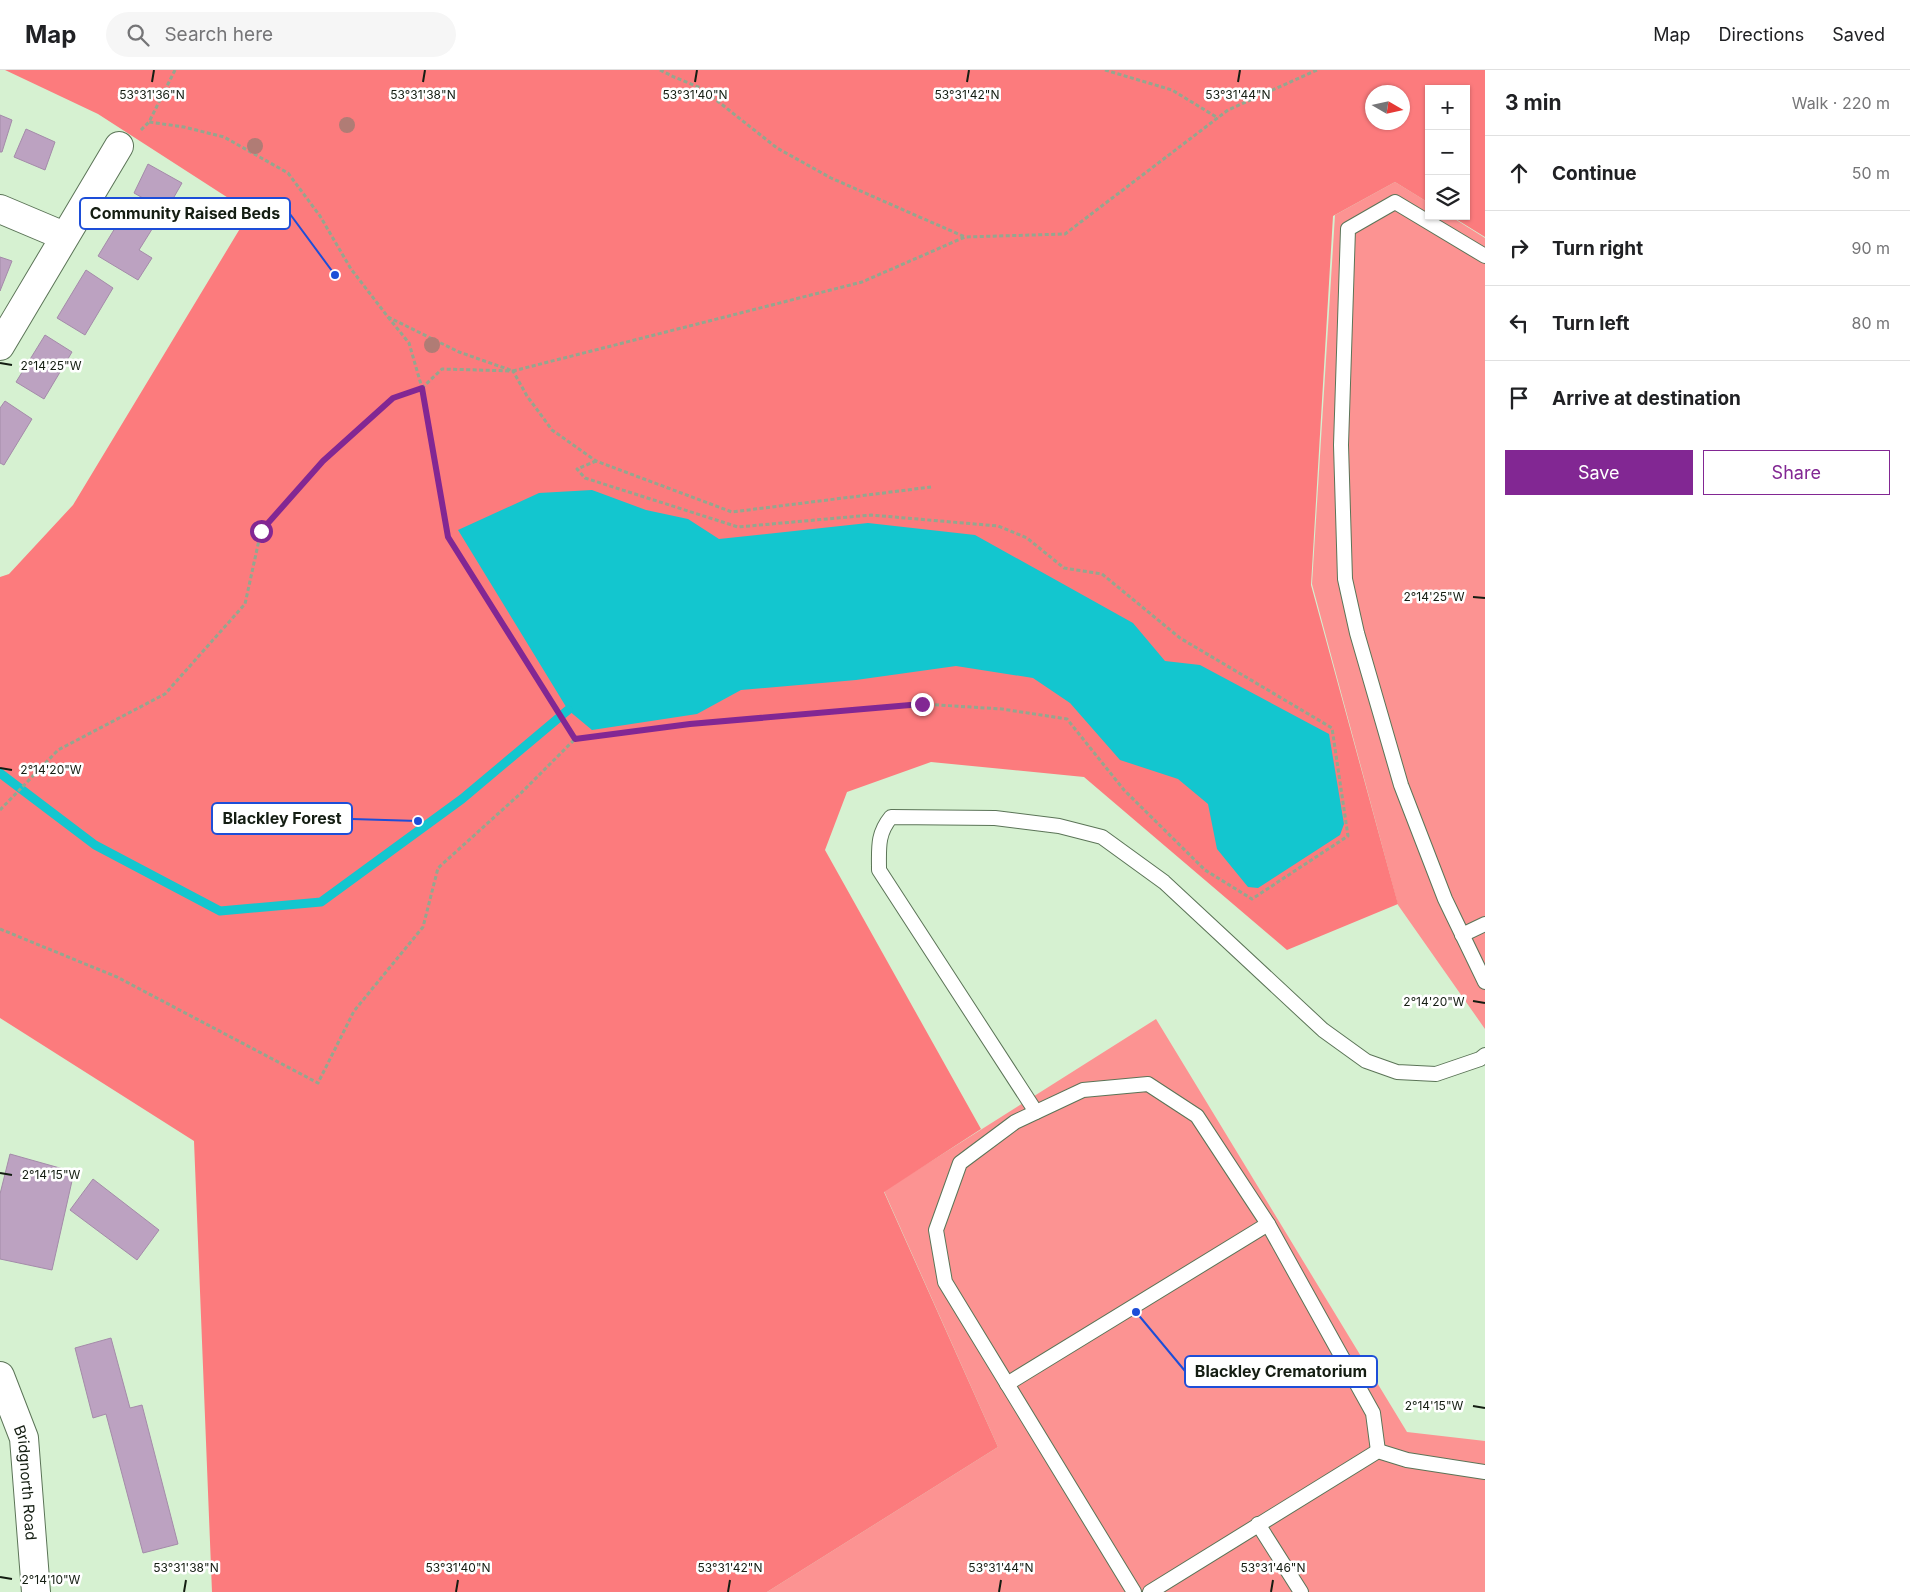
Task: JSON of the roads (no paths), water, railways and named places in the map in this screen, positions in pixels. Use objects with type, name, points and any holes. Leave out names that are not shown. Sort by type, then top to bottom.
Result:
[{"type":"street","points":[[0,346],[64,236],[120,146]]},
{"type":"street","points":[[0,209],[64,236]]},
{"type":"street","name":"Bridgnorth Road","points":[[0,1376],[24,1438],[36,1592]]},
{"type":"lane","points":[[1485,256],[1395,202],[1348,230],[1341,444],[1345,578],[1357,633],[1400,785],[1445,899],[1485,982]]},
{"type":"lane","points":[[1036,1112],[879,870],[879,847],[883,827],[891,817],[995,818],[1059,826],[1102,837],[1164,882],[1323,1030],[1366,1061],[1397,1072],[1436,1074],[1480,1059],[1485,1055]]},
{"type":"lane","points":[[1462,935],[1485,924]]},
{"type":"lane","points":[[1134,1592],[945,1282],[936,1230],[960,1163],[1015,1122],[1083,1090],[1148,1084],[1197,1116],[1268,1224],[1373,1413],[1378,1451]]},
{"type":"lane","points":[[1007,1384],[1268,1224]]},
{"type":"lane","points":[[1150,1592],[1378,1451],[1407,1460],[1485,1472]]},
{"type":"lane","points":[[1258,1524],[1301,1592]]},
{"type":"water","points":[[592,490],[646,510],[688,519],[719,539],[868,523],[975,535],[1133,623],[1165,661],[1200,665],[1329,734],[1344,824],[1340,835],[1258,888],[1248,887],[1217,849],[1208,804],[1178,779],[1120,760],[1070,703],[1033,678],[956,666],[856,680],[741,690],[697,714],[592,730],[568,710],[458,530],[539,493]]},
{"type":"waterway","points":[[0,773],[95,845],[220,911],[321,902],[462,799],[568,710]]},
{"type":"place","name":"Community Raised Beds","points":[[335,275]]},
{"type":"place","name":"Blackley Forest","points":[[418,821]]},
{"type":"place","name":"Blackley Crematorium","points":[[1136,1312]]}]
